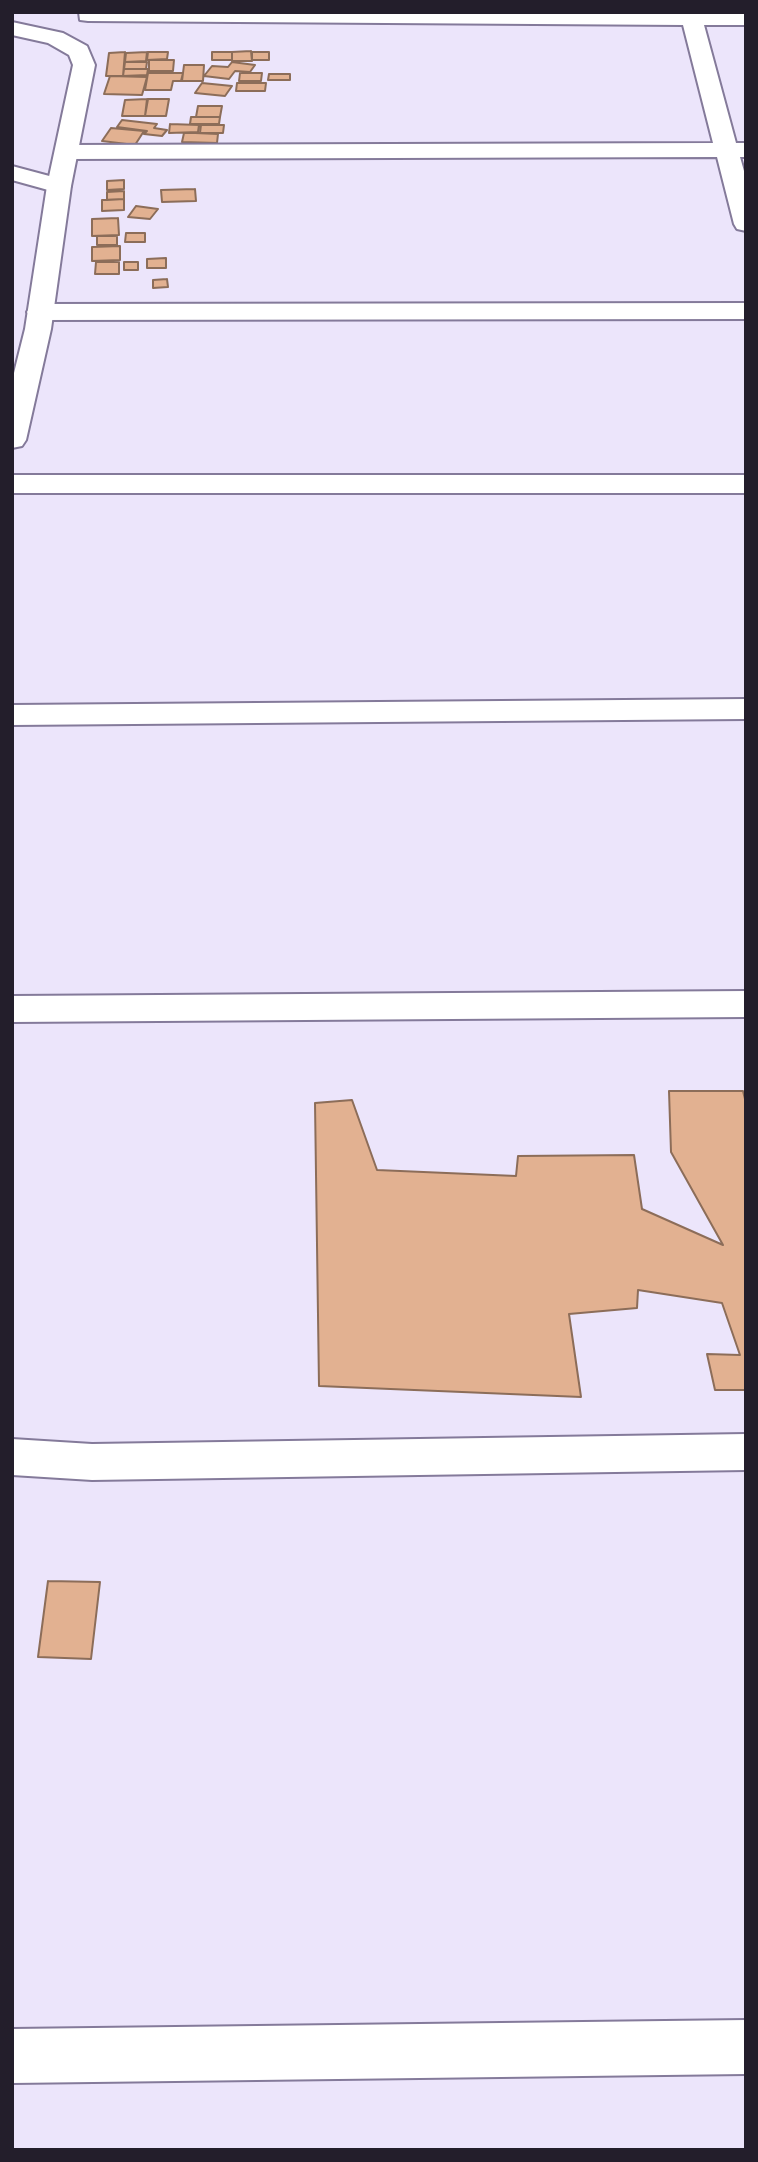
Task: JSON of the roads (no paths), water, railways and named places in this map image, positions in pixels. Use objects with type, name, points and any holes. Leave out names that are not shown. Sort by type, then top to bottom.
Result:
[{"type":"street","points":[[12,440],[39,321],[59,186],[82,85],[84,65],[79,51],[89,13],[691,16],[746,19]]},
{"type":"street","points":[[691,16],[737,150],[746,224]]},
{"type":"street","points":[[12,28],[55,38],[79,51]]},
{"type":"street","points":[[67,152],[737,150]]},
{"type":"street","points":[[12,173],[59,186]]},
{"type":"street","points":[[12,321],[746,311]]},
{"type":"street","points":[[12,484],[746,484]]},
{"type":"street","points":[[12,715],[746,709]]},
{"type":"street","points":[[12,1009],[746,1004]]},
{"type":"street","points":[[12,1457],[92,1462],[746,1451]]},
{"type":"street","points":[[12,2056],[746,2047]]}]
